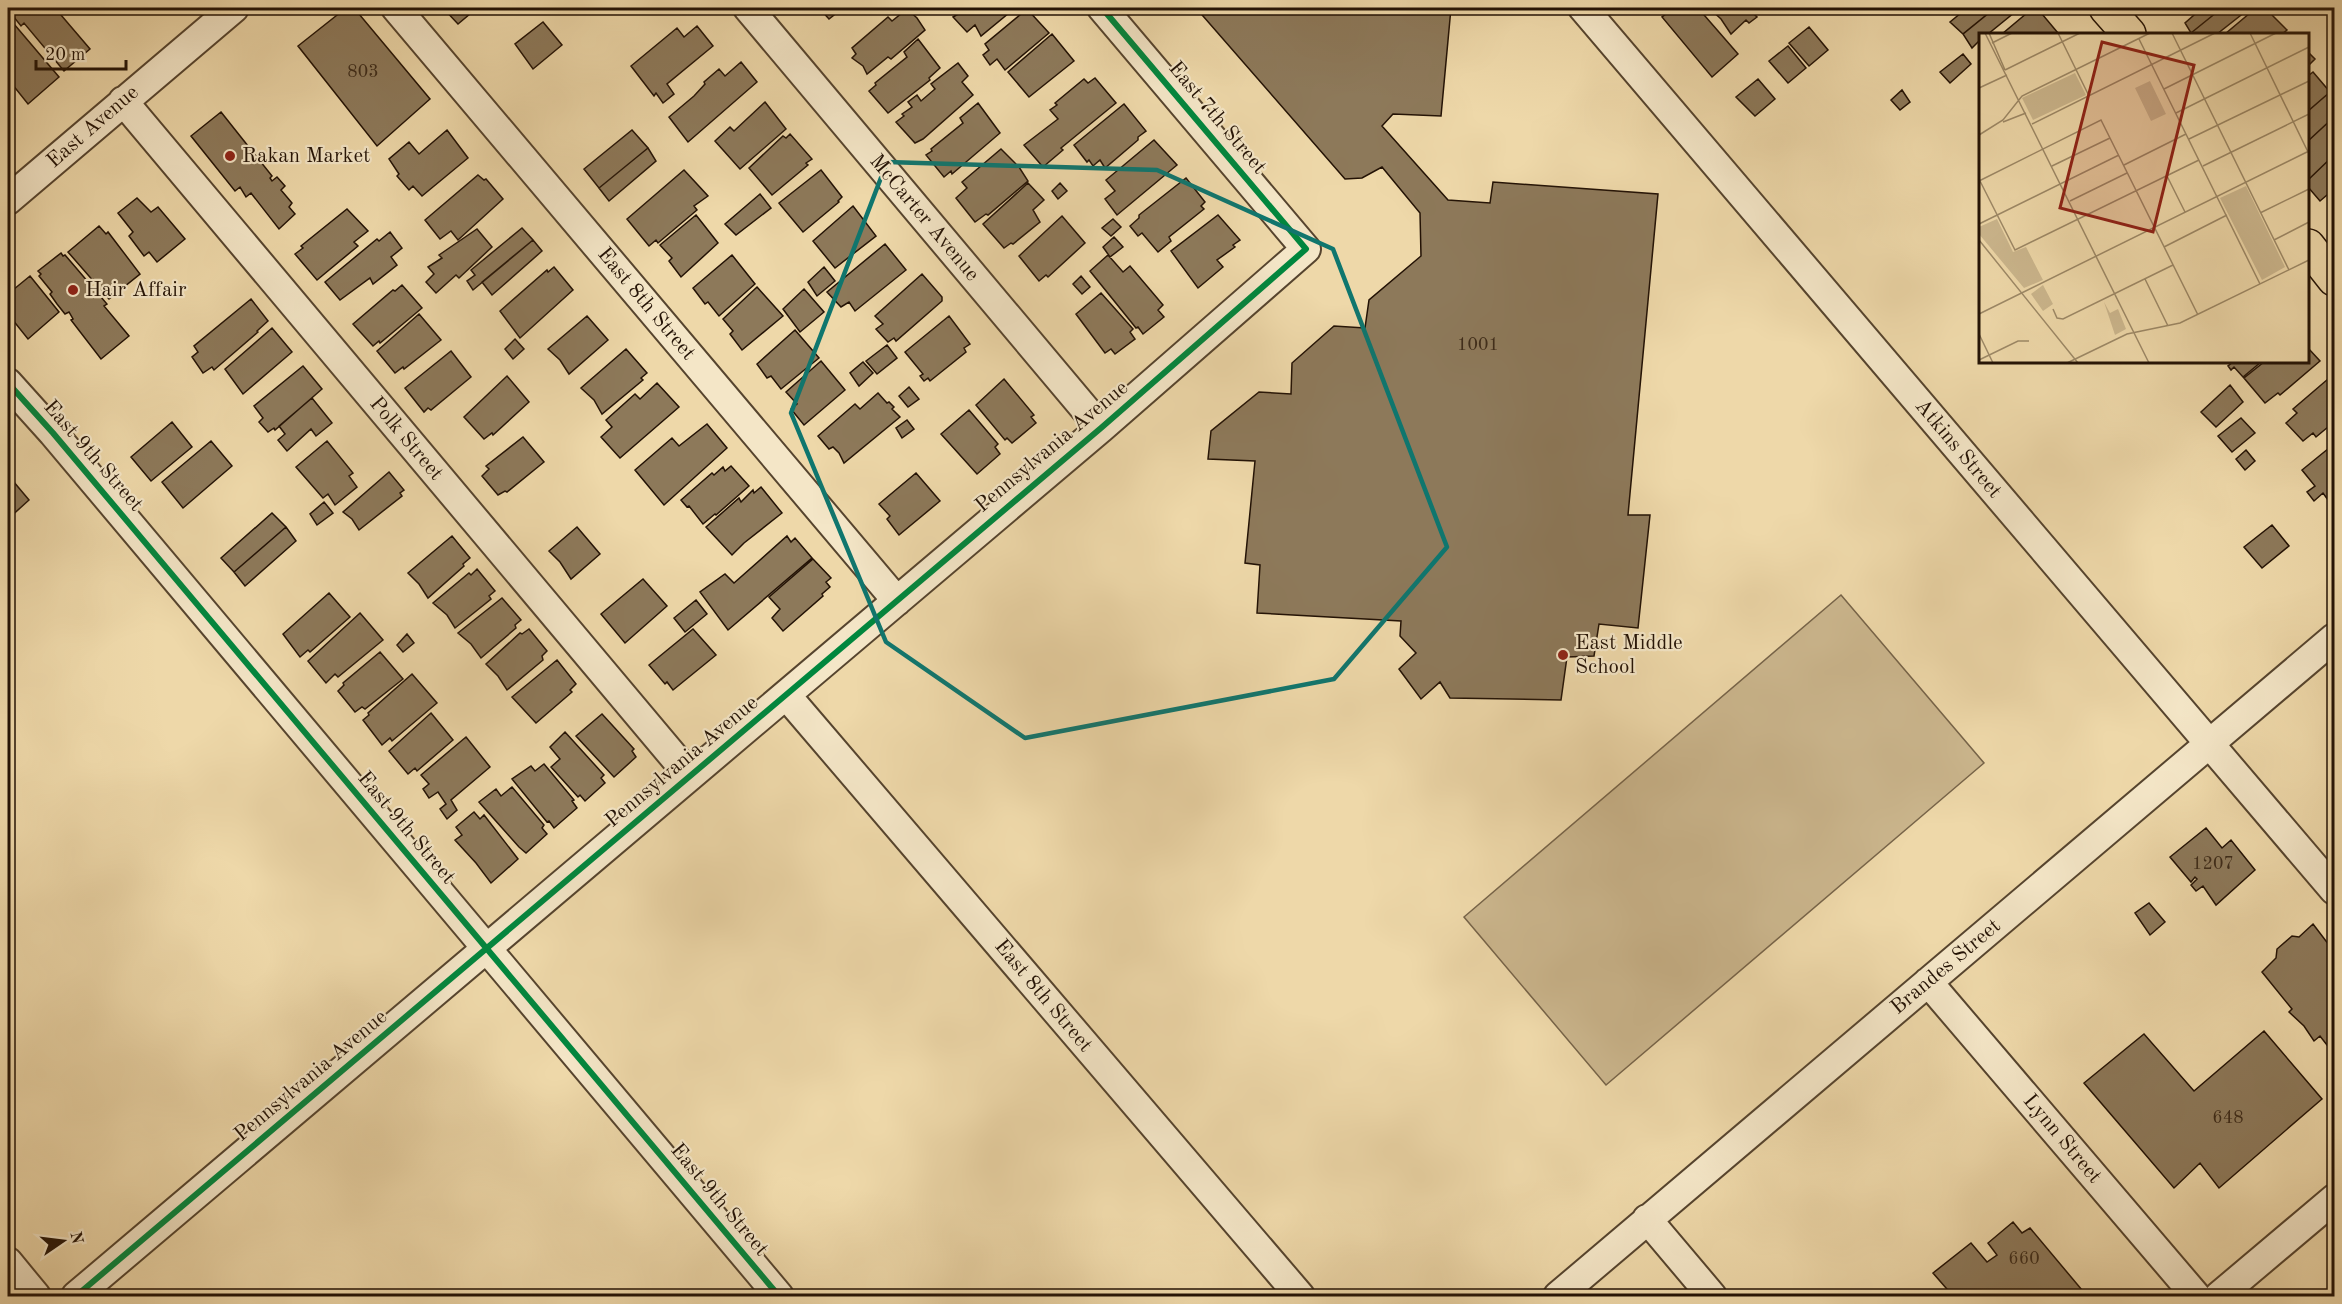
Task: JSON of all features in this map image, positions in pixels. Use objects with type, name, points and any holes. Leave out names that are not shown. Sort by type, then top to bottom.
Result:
[{"type":"main road","points":[[2106,8],[2128,33]]},
{"type":"main road","points":[[2309,248],[2334,279]]},
{"type":"street","name":"East Avenue","points":[[8,200],[234,8]]},
{"type":"street","name":"East 8th Street","points":[[396,8],[897,601]]},
{"type":"street","name":"McCarter Avenue","points":[[748,8],[1101,428]]},
{"type":"street","name":"East 7th Street","points":[[1102,8],[1306,249]]},
{"type":"street","name":"Atkins Street","points":[[1585,8],[2334,890]]},
{"type":"street","name":"Polk Street","points":[[123,101],[690,776]]},
{"type":"street","name":"Pennsylvania Avenue","points":[[76,1296],[1101,428],[1306,249]]},
{"type":"street","name":"East 9th Street","points":[[8,383],[61,442],[778,1296]]},
{"type":"street","name":"Brandes Street","points":[[1558,1296],[2334,638]]},
{"type":"street","name":"East 8th Street","points":[[786,695],[1300,1296]]},
{"type":"street","name":"Lynn Street","points":[[1928,982],[2196,1296]]},
{"type":"street","points":[[2219,1296],[2334,1199]]},
{"type":"street","points":[[1647,1219],[1712,1296]]},
{"type":"street","points":[[8,1262],[36,1296]]},
{"type":"highlighted area","points":[[887,162],[1157,170],[1333,249],[1447,547],[1334,679],[1025,738],[886,642],[791,413]]},
{"type":"shaded area","points":[[1841,595],[1984,763],[1606,1085],[1464,917]]},
{"type":"building","points":[[11,8],[55,8],[90,49],[64,71],[24,23],[21,26],[13,16],[16,14]]},
{"type":"building","points":[[346,8],[354,8],[430,99],[377,146],[298,46]]},
{"type":"building","points":[[443,8],[477,8],[458,24]]},
{"type":"building","points":[[819,8],[843,8],[829,19]]},
{"type":"building","points":[[962,8],[1015,8],[981,36],[975,25],[967,32],[953,17],[960,13],[958,10]]},
{"type":"building","points":[[1196,8],[1451,8],[1441,116],[1393,114],[1382,126],[1448,200],[1490,203],[1493,182],[1658,194],[1628,515],[1650,515],[1638,628],[1599,624],[1594,656],[1567,657],[1561,700],[1450,698],[1440,682],[1421,699],[1399,669],[1416,653],[1400,636],[1401,621],[1257,613],[1260,565],[1245,563],[1255,461],[1208,459],[1211,431],[1259,392],[1291,394],[1292,363],[1334,326],[1365,328],[1369,300],[1421,256],[1420,213],[1382,167],[1362,178],[1345,179]]},
{"type":"building","points":[[1674,8],[1698,8],[1738,54],[1712,77],[1662,17]]},
{"type":"building","points":[[1709,8],[1753,8],[1756,12],[1753,13],[1757,17],[1749,23],[1746,20],[1731,34],[1721,19]]},
{"type":"building","points":[[1967,8],[1995,8],[1963,34],[1950,22]]},
{"type":"building","points":[[1995,8],[2020,8],[1989,33],[1979,33],[1979,41],[1972,48],[1963,34]]},
{"type":"building","points":[[2033,8],[2037,8],[2058,33],[2003,33]]},
{"type":"building","points":[[2222,8],[2191,33],[2185,23],[2194,15],[2192,10]]},
{"type":"building","points":[[2222,8],[2250,8],[2218,33],[2191,33]]},
{"type":"building","points":[[2256,8],[2267,8],[2287,30],[2283,33],[2226,33]]},
{"type":"building","points":[[907,9],[925,30],[891,59],[888,57],[867,74],[863,66],[852,58],[856,54],[852,48],[888,17],[892,21]]},
{"type":"building","points":[[1027,9],[1049,33],[1005,70],[997,59],[990,65],[983,55],[989,50],[985,44]]},
{"type":"building","points":[[8,17],[59,77],[28,104],[8,79]]},
{"type":"building","points":[[543,22],[562,45],[533,69],[515,44]]},
{"type":"building","points":[[697,26],[713,46],[667,84],[674,94],[663,103],[656,93],[654,96],[631,66],[677,28],[684,37]]},
{"type":"building","points":[[1809,27],[1828,50],[1809,66],[1789,43]]},
{"type":"building","points":[[1052,34],[1074,61],[1029,97],[1008,72]]},
{"type":"building","points":[[918,39],[940,68],[929,78],[930,80],[888,113],[869,91],[876,85],[875,83],[907,57],[904,52]]},
{"type":"building","points":[[1788,46],[1806,68],[1788,83],[1769,61]]},
{"type":"building","points":[[2309,53],[2315,59],[2309,65]]},
{"type":"building","points":[[1963,54],[1971,64],[1950,83],[1940,72]]},
{"type":"building","points":[[741,62],[757,82],[688,142],[669,117],[694,96],[705,84],[704,82],[719,69],[725,76]]},
{"type":"building","points":[[958,63],[968,76],[962,82],[973,95],[923,139],[915,143],[896,122],[912,107],[908,102],[917,95],[921,101],[935,89],[931,84]]},
{"type":"building","points":[[2313,72],[2330,92],[2309,110],[2309,75]]},
{"type":"building","points":[[1095,78],[1116,103],[1061,148],[1063,150],[1043,167],[1024,145],[1058,119],[1050,110],[1057,105],[1055,103],[1084,79],[1088,83]]},
{"type":"building","points":[[1758,79],[1775,99],[1755,116],[1736,97]]},
{"type":"building","points":[[1902,90],[1910,102],[1900,110],[1891,100]]},
{"type":"building","points":[[2330,92],[2334,97],[2334,117],[2309,140],[2309,110]]},
{"type":"building","points":[[765,102],[786,129],[740,169],[715,141],[730,127],[734,131]]},
{"type":"building","points":[[978,103],[1000,133],[952,174],[951,171],[944,177],[926,155],[963,123],[960,118]]},
{"type":"building","points":[[1124,104],[1146,131],[1105,168],[1100,160],[1093,166],[1074,145]]},
{"type":"building","points":[[221,112],[272,176],[270,178],[272,181],[277,177],[285,186],[281,190],[292,203],[289,207],[295,214],[279,229],[251,193],[246,197],[240,187],[235,191],[191,136]]},
{"type":"building","points":[[2334,117],[2334,155],[2309,179],[2309,140]]},
{"type":"building","points":[[447,130],[468,158],[422,196],[413,186],[409,190],[397,176],[399,174],[389,159],[409,142],[419,154]]},
{"type":"building","points":[[632,130],[648,148],[599,188],[584,169]]},
{"type":"building","points":[[790,134],[812,159],[772,195],[749,168],[783,136],[786,138]]},
{"type":"building","points":[[1154,140],[1177,165],[1117,215],[1105,199],[1115,191],[1106,180]]},
{"type":"building","points":[[648,148],[656,161],[609,201],[599,188]]},
{"type":"building","points":[[1001,149],[1019,167],[1028,181],[988,215],[986,214],[975,222],[956,198],[967,188],[962,182]]},
{"type":"building","points":[[2334,155],[2334,189],[2320,201],[2309,188],[2309,179]]},
{"type":"building","points":[[684,170],[708,196],[694,206],[697,210],[658,243],[656,240],[649,246],[627,219]]},
{"type":"building","points":[[821,170],[842,197],[803,232],[779,203]]},
{"type":"building","points":[[478,175],[486,179],[503,199],[458,240],[451,231],[440,239],[425,220]]},
{"type":"building","points":[[1186,178],[1205,202],[1201,206],[1204,209],[1169,237],[1171,241],[1158,252],[1142,233],[1138,236],[1130,226],[1139,218],[1139,215]]},
{"type":"building","points":[[1028,183],[1044,200],[1033,210],[1040,222],[1013,244],[1004,248],[983,224]]},
{"type":"building","points":[[1060,183],[1067,191],[1058,199],[1052,191]]},
{"type":"building","points":[[760,194],[771,208],[736,235],[725,224]]},
{"type":"building","points":[[137,198],[151,212],[158,207],[185,239],[157,262],[149,252],[144,256],[129,236],[133,232],[118,213]]},
{"type":"building","points":[[853,206],[876,236],[835,268],[813,241]]},
{"type":"building","points":[[347,209],[368,231],[354,242],[358,246],[317,280],[295,254],[303,248],[301,246]]},
{"type":"building","points":[[696,215],[718,243],[681,277],[669,261],[672,258],[660,245]]},
{"type":"building","points":[[1218,215],[1240,240],[1233,245],[1235,247],[1217,260],[1223,267],[1198,288],[1171,251]]},
{"type":"building","points":[[1062,216],[1085,243],[1048,277],[1046,275],[1039,281],[1019,256]]},
{"type":"building","points":[[1113,219],[1121,227],[1111,236],[1102,228]]},
{"type":"building","points":[[99,226],[106,234],[108,232],[140,274],[109,299],[68,252]]},
{"type":"building","points":[[522,228],[533,240],[473,290],[467,281],[475,275],[471,270]]},
{"type":"building","points":[[477,229],[492,247],[459,278],[456,275],[436,293],[426,282],[434,274],[428,267],[442,258],[439,255]]},
{"type":"building","points":[[390,232],[402,248],[391,257],[397,265],[373,284],[370,278],[340,300],[325,282],[377,239],[379,241]]},
{"type":"building","points":[[1114,237],[1123,247],[1110,257],[1103,247]]},
{"type":"building","points":[[533,240],[542,251],[492,295],[482,282]]},
{"type":"building","points":[[885,244],[906,270],[855,311],[849,302],[841,307],[827,292]]},
{"type":"building","points":[[61,253],[107,304],[104,306],[129,336],[101,359],[71,320],[73,319],[69,312],[65,314],[39,276],[41,274],[38,271]]},
{"type":"building","points":[[732,255],[755,284],[719,316],[708,302],[705,304],[693,288]]},
{"type":"building","points":[[1108,255],[1123,272],[1130,266],[1163,305],[1158,310],[1164,317],[1143,334],[1090,271]]},
{"type":"building","points":[[554,267],[573,290],[520,338],[500,311],[547,270],[548,272]]},
{"type":"building","points":[[824,267],[835,281],[817,296],[808,282]]},
{"type":"building","points":[[922,274],[942,297],[942,301],[896,341],[894,338],[888,342],[876,329],[883,324],[875,316]]},
{"type":"building","points":[[30,276],[59,312],[28,339],[8,314],[8,294]]},
{"type":"building","points":[[1081,276],[1090,287],[1082,294],[1073,284]]},
{"type":"building","points":[[402,285],[422,308],[380,343],[379,341],[373,346],[353,324]]},
{"type":"building","points":[[757,287],[783,316],[742,350],[730,334],[733,331],[723,319]]},
{"type":"building","points":[[804,289],[824,312],[800,332],[783,309]]},
{"type":"building","points":[[1101,293],[1133,329],[1130,332],[1135,339],[1115,354],[1111,349],[1105,353],[1076,314]]},
{"type":"building","points":[[251,299],[268,321],[214,370],[212,367],[203,373],[192,357],[198,352],[194,346]]},
{"type":"building","points":[[419,314],[441,340],[404,369],[403,367],[395,373],[377,351]]},
{"type":"building","points":[[587,316],[608,340],[569,374],[560,360],[548,349]]},
{"type":"building","points":[[949,316],[970,344],[964,348],[966,352],[930,381],[928,378],[924,381],[920,376],[923,374],[905,352]]},
{"type":"building","points":[[272,328],[292,352],[243,394],[225,369]]},
{"type":"building","points":[[795,330],[819,358],[781,389],[771,376],[767,378],[757,364]]},
{"type":"building","points":[[515,339],[524,349],[513,359],[505,349]]},
{"type":"building","points":[[887,345],[897,358],[877,374],[866,361]]},
{"type":"building","points":[[626,349],[647,373],[641,378],[643,380],[602,414],[594,400],[581,388]]},
{"type":"building","points":[[2309,349],[2320,361],[2280,395],[2278,393],[2265,403],[2244,378],[2263,363],[2309,363]]},
{"type":"building","points":[[451,351],[471,377],[431,410],[428,408],[424,412],[405,388]]},
{"type":"building","points":[[821,361],[845,390],[804,425],[791,409],[797,404],[786,392]]},
{"type":"building","points":[[863,362],[873,373],[859,386],[850,373]]},
{"type":"building","points":[[2232,363],[2260,363],[2243,377],[2234,367],[2231,370],[2228,366]]},
{"type":"building","points":[[303,366],[322,389],[275,430],[274,428],[268,432],[259,422],[263,418],[254,406]]},
{"type":"building","points":[[507,376],[529,402],[493,435],[492,433],[484,439],[464,417]]},
{"type":"building","points":[[1004,379],[1034,415],[1031,417],[1036,423],[1012,443],[1007,438],[1005,440],[976,405]]},
{"type":"building","points":[[2328,379],[2331,383],[2334,380],[2334,422],[2316,437],[2313,433],[2303,441],[2286,423],[2297,413],[2293,409]]},
{"type":"building","points":[[657,383],[679,407],[620,458],[601,437],[612,427],[606,420],[635,394],[640,399]]},
{"type":"building","points":[[2230,385],[2243,402],[2216,427],[2201,412]]},
{"type":"building","points":[[909,387],[919,399],[908,407],[899,396]]},
{"type":"building","points":[[878,393],[894,407],[892,409],[900,417],[844,463],[839,453],[833,447],[829,449],[818,436],[855,404],[860,409]]},
{"type":"building","points":[[312,398],[332,423],[316,436],[311,429],[287,451],[278,440],[285,434],[279,426]]},
{"type":"building","points":[[969,410],[998,444],[995,447],[1000,454],[977,474],[941,434]]},
{"type":"building","points":[[2241,418],[2255,433],[2232,452],[2218,436]]},
{"type":"building","points":[[907,420],[914,429],[902,438],[896,428]]},
{"type":"building","points":[[172,422],[192,447],[151,481],[131,457]]},
{"type":"building","points":[[707,424],[727,448],[664,505],[635,470],[672,438],[679,446]]},
{"type":"building","points":[[523,437],[544,462],[507,492],[498,495],[482,476],[489,469],[486,466]]},
{"type":"building","points":[[211,441],[232,466],[183,508],[162,482]]},
{"type":"building","points":[[327,441],[353,473],[349,476],[357,487],[335,505],[328,494],[323,498],[296,467]]},
{"type":"building","points":[[2334,444],[2334,501],[2331,504],[2323,493],[2314,501],[2307,492],[2315,486],[2302,470]]},
{"type":"building","points":[[2246,450],[2255,461],[2245,470],[2236,459]]},
{"type":"building","points":[[731,466],[749,486],[703,524],[689,506],[687,507],[681,500],[712,473],[714,475],[723,467],[725,471]]},
{"type":"building","points":[[389,472],[404,490],[400,493],[402,496],[359,530],[352,519],[343,512]]},
{"type":"building","points":[[916,473],[940,501],[899,535],[887,519],[890,516],[879,504]]},
{"type":"building","points":[[8,475],[29,500],[8,519]]},
{"type":"building","points":[[761,487],[782,513],[732,555],[706,527],[739,498],[741,502],[753,490],[754,493]]},
{"type":"building","points":[[324,502],[333,513],[317,525],[310,514]]},
{"type":"building","points":[[272,513],[286,527],[234,572],[221,558]]},
{"type":"building","points":[[2272,525],[2289,546],[2262,568],[2244,547]]},
{"type":"building","points":[[286,527],[296,541],[245,586],[234,572]]},
{"type":"building","points":[[577,527],[600,554],[571,579],[560,562],[549,551]]},
{"type":"building","points":[[452,536],[470,558],[428,598],[408,573]]},
{"type":"building","points":[[787,536],[791,542],[795,538],[812,558],[728,630],[700,592],[725,574],[734,583]]},
{"type":"building","points":[[813,559],[831,578],[826,582],[830,587],[783,631],[772,618],[780,609],[769,597]]},
{"type":"building","points":[[477,569],[495,591],[489,596],[491,599],[455,628],[447,615],[433,603]]},
{"type":"building","points":[[643,579],[667,606],[625,643],[601,614]]},
{"type":"building","points":[[329,593],[350,617],[310,652],[308,650],[300,657],[283,634]]},
{"type":"building","points":[[502,598],[521,620],[515,625],[516,628],[481,658],[471,644],[458,633]]},
{"type":"building","points":[[696,600],[707,614],[685,632],[674,618]]},
{"type":"building","points":[[360,613],[383,640],[338,677],[335,674],[326,683],[308,661]]},
{"type":"building","points":[[529,629],[547,651],[542,656],[543,660],[507,690],[486,664],[520,633]]},
{"type":"building","points":[[693,629],[716,655],[673,690],[649,665]]},
{"type":"building","points":[[407,634],[414,643],[403,652],[397,645]]},
{"type":"building","points":[[380,652],[403,679],[365,709],[362,707],[355,712],[338,691],[344,685],[343,683]]},
{"type":"building","points":[[557,660],[576,684],[570,690],[572,692],[536,723],[512,697]]},
{"type":"building","points":[[412,674],[437,703],[392,741],[390,738],[382,745],[363,720]]},
{"type":"building","points":[[431,713],[453,740],[417,771],[415,768],[408,774],[389,751]]},
{"type":"building","points":[[602,714],[634,749],[632,751],[636,757],[614,777],[576,736]]},
{"type":"building","points":[[565,732],[604,775],[601,778],[605,783],[585,801],[580,795],[578,797],[551,767],[560,759],[550,747]]},
{"type":"building","points":[[466,737],[490,767],[451,800],[457,810],[447,819],[440,809],[446,804],[438,792],[429,798],[423,789],[429,784],[421,775]]},
{"type":"building","points":[[544,764],[574,800],[572,801],[577,808],[554,828],[512,779],[531,766],[535,771]]},
{"type":"building","points":[[512,787],[544,825],[542,828],[547,834],[526,853],[479,802],[496,789],[501,796]]},
{"type":"building","points":[[474,812],[480,819],[484,815],[518,859],[491,883],[455,840],[462,835],[456,827]]},
{"type":"building","points":[[2206,828],[2222,848],[2231,840],[2255,870],[2216,905],[2203,886],[2196,891],[2191,885],[2197,879],[2195,877],[2191,882],[2170,857]]},
{"type":"building","points":[[2149,903],[2165,922],[2150,935],[2135,913]]},
{"type":"building","points":[[2313,924],[2329,945],[2332,943],[2334,946],[2334,1054],[2320,1036],[2314,1041],[2304,1026],[2289,1012],[2292,1009],[2262,972],[2276,958],[2277,949],[2292,936],[2299,937]]},
{"type":"building","points":[[2264,1031],[2322,1099],[2219,1188],[2200,1163],[2174,1188],[2084,1083],[2144,1034],[2194,1091]]},
{"type":"building","points":[[2013,1222],[2022,1233],[2030,1228],[2087,1296],[1953,1296],[1933,1273],[1971,1243],[1987,1262],[1997,1255],[1988,1243]]},
{"type":"cycle path","points":[[76,1296],[1101,428],[1306,249],[1102,8]]},
{"type":"cycle path","points":[[8,383],[53,433],[779,1296]]},
{"type":"place","name":"Rakan Market","points":[[230,156]]},
{"type":"place","name":"Hair Affair","points":[[73,290]]},
{"type":"place","name":"East Middle School","points":[[1563,655]]}]
